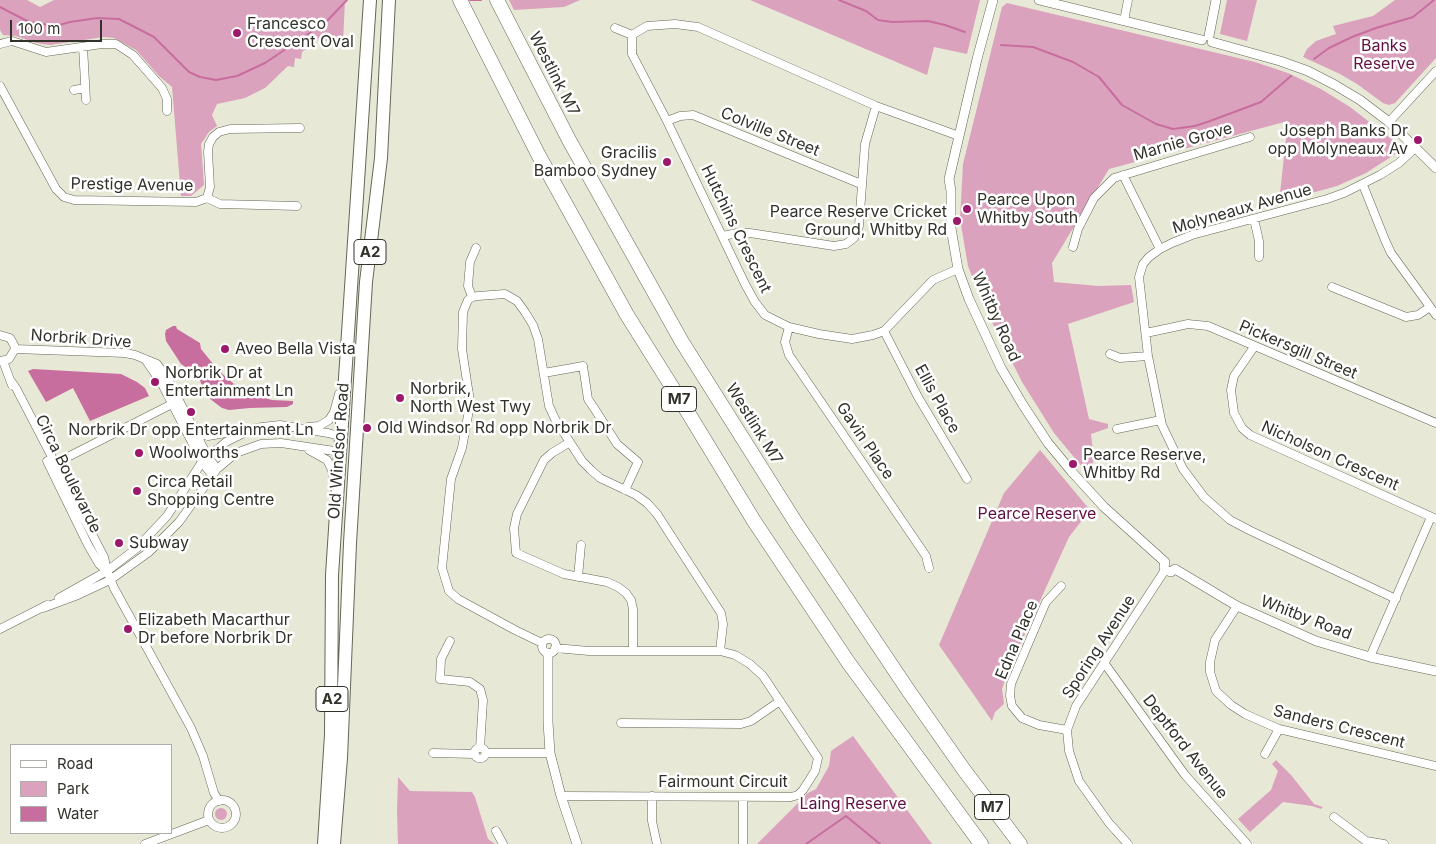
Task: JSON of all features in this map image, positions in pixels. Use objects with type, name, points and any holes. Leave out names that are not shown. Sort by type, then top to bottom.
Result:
[{"type":"highway","name":"Old Windsor Road","points":[[331,819],[332,575],[370,0]]},
{"type":"highway","name":"Old Windsor Road","points":[[323,844],[331,819],[341,758],[348,569],[366,282],[381,158],[389,0]]},
{"type":"highway","name":"M7","points":[[460,0],[539,156],[628,315],[754,521],[848,662],[981,844]]},
{"type":"highway","name":"Westlink M7","points":[[497,0],[615,226],[682,342],[796,523],[927,719],[1020,844]]},
{"type":"highway","points":[[342,437],[356,454]]},
{"type":"highway","points":[[340,452],[356,454]]},
{"type":"highway","points":[[331,819],[335,844]]},
{"type":"street","name":"Whitby Road","points":[[992,0],[949,184],[951,190],[951,228],[958,269],[969,299],[1001,368],[1048,443],[1104,507],[1168,567],[1237,606],[1309,638],[1370,657],[1436,671]]},
{"type":"street","points":[[1039,0],[1208,39],[1308,71],[1348,92],[1389,122],[1436,168]]},
{"type":"street","points":[[1124,21],[1128,0]]},
{"type":"street","points":[[1208,39],[1216,0]]},
{"type":"street","points":[[615,28],[632,35],[647,26],[675,24],[698,27],[876,106],[959,136]]},
{"type":"street","name":"Hutchins Crescent","points":[[632,35],[632,54],[667,121],[755,302],[765,315],[789,327],[852,338],[873,335],[884,331]]},
{"type":"street","points":[[0,44],[12,41],[46,52],[110,43],[121,47],[133,55],[162,88],[167,99],[167,111]]},
{"type":"street","points":[[83,47],[86,100]]},
{"type":"street","points":[[1389,122],[1436,71]]},
{"type":"street","name":"Prestige Avenue","points":[[0,86],[56,189],[64,197],[74,200],[196,202],[207,198],[210,187],[209,144],[219,132],[300,128]]},
{"type":"street","points":[[74,90],[85,88]]},
{"type":"street","points":[[723,236],[750,233],[834,246],[846,244],[854,238],[859,226],[861,184],[866,144],[876,106]]},
{"type":"street","name":"Colville Street","points":[[667,121],[680,116],[693,115],[861,184]]},
{"type":"street","name":"Marnie Grove","points":[[1073,247],[1078,229],[1094,198],[1114,178],[1250,137]]},
{"type":"street","name":"Molyneaux Avenue","points":[[1396,599],[1230,520],[1204,497],[1183,469],[1161,420],[1148,356],[1139,277],[1143,264],[1160,249],[1192,236],[1327,199],[1363,185],[1399,163],[1416,147]]},
{"type":"street","name":"Marnie Grove","points":[[1123,175],[1160,249]]},
{"type":"street","points":[[1363,185],[1384,240],[1436,315]]},
{"type":"street","points":[[207,198],[220,204],[296,206]]},
{"type":"street","points":[[1254,219],[1260,241],[1259,257]]},
{"type":"street","points":[[472,297],[468,286],[470,262],[476,248]]},
{"type":"street","points":[[884,331],[926,286],[941,276],[958,269]]},
{"type":"street","points":[[1332,287],[1406,317],[1418,315],[1430,307]]},
{"type":"street","points":[[552,650],[543,649],[542,644],[458,599],[449,591],[442,568],[451,479],[462,448],[469,410],[462,337],[463,312],[468,300],[472,297],[505,294],[517,301],[533,325],[538,339],[549,406],[555,419],[582,461],[590,470],[600,478],[647,503],[656,514],[721,613],[723,624],[720,651]]},
{"type":"street","name":"Pickersgill Street","points":[[1146,333],[1188,324],[1208,326],[1436,423]]},
{"type":"street","name":"Gavin Place","points":[[789,327],[785,342],[789,355],[926,556],[929,568]]},
{"type":"street","name":"Ellis Place","points":[[884,331],[918,397],[967,479]]},
{"type":"street","points":[[0,336],[10,338],[14,345],[12,356],[1,361]]},
{"type":"street","name":"Nicholson Crescent","points":[[1254,347],[1234,376],[1231,390],[1234,413],[1242,428],[1250,435],[1433,518]]},
{"type":"street","name":"Norbrik Drive","points":[[14,349],[117,352],[135,355],[154,362],[168,379],[205,460]]},
{"type":"street","points":[[293,427],[319,426],[331,417],[338,402],[348,350]]},
{"type":"street","points":[[1110,354],[1120,358],[1148,356]]},
{"type":"street","name":"Norbrik Drive","points":[[145,359],[214,472]]},
{"type":"street","name":"Circa Boulevarde","points":[[1,361],[16,398],[52,465],[88,545],[99,564],[107,571],[110,580],[191,728],[203,756],[214,793],[219,801]]},
{"type":"street","points":[[544,373],[582,366],[588,399],[618,444],[638,462],[625,490]]},
{"type":"street","points":[[52,465],[172,404]]},
{"type":"street","name":"Norbrik Drive","points":[[188,420],[201,433],[208,436],[272,426],[293,427],[342,437]]},
{"type":"street","points":[[1118,429],[1161,420]]},
{"type":"street","name":"Norbrik Drive","points":[[0,629],[43,608],[107,571],[137,548],[158,528],[205,460],[226,442],[252,429]]},
{"type":"street","points":[[570,442],[552,452],[544,460],[517,514],[514,528],[516,553],[548,568],[578,577],[607,582],[626,593],[631,600],[633,609],[633,650]]},
{"type":"street","name":"Norbrik Drive","points":[[43,608],[78,595],[110,580],[149,552],[169,533],[214,472],[236,453],[251,447],[271,443],[291,444],[340,452]]},
{"type":"street","points":[[291,444],[321,456],[327,460],[332,470],[334,478],[332,575]]},
{"type":"street","points":[[1370,657],[1433,518]]},
{"type":"street","points":[[578,577],[581,545]]},
{"type":"street","name":"Sporing Avenue","points":[[1128,844],[1109,823],[1079,781],[1069,751],[1067,730],[1076,706],[1168,567]]},
{"type":"street","name":"Edna Place","points":[[1061,586],[1046,602],[1011,684],[1010,696],[1012,706],[1022,718],[1039,725],[1067,730]]},
{"type":"street","name":"Sanders Crescent","points":[[1237,606],[1215,640],[1210,662],[1210,672],[1216,691],[1231,705],[1245,714],[1278,729],[1436,766]]},
{"type":"street","points":[[542,644],[545,640],[550,639],[555,643],[552,650],[548,736],[550,753],[561,796],[577,844]]},
{"type":"street","points":[[450,641],[441,659],[440,679],[470,682],[480,689],[483,700],[480,751]]},
{"type":"street","name":"Fairmount Circuit","points":[[552,650],[720,651],[735,655],[750,664],[763,676],[816,753],[818,763],[803,790],[791,798],[561,796]]},
{"type":"street","name":"Deptford Avenue","points":[[1105,664],[1185,774],[1247,844]]},
{"type":"street","points":[[621,723],[741,724],[751,721],[780,701]]},
{"type":"street","points":[[1265,754],[1278,729]]},
{"type":"street","points":[[433,753],[480,751],[550,753]]},
{"type":"street","points":[[652,796],[652,822],[656,844]]},
{"type":"street","points":[[743,843],[744,797]]},
{"type":"street","points":[[219,801],[230,803],[233,806],[236,815],[230,826],[222,828],[214,826],[209,820],[208,810],[219,801]]},
{"type":"street","points":[[1334,817],[1366,841],[1384,844]]},
{"type":"street","points":[[172,834],[209,820]]},
{"type":"street","points":[[496,831],[504,844]]},
{"type":"street","points":[[145,844],[172,834]]},
{"type":"green space","points":[[0,0],[27,0],[40,7],[54,0],[345,0],[343,42],[319,40],[302,52],[301,59],[295,58],[294,67],[288,66],[265,88],[245,98],[217,104],[212,115],[217,126],[209,132],[201,144],[204,185],[191,196],[181,196],[172,87],[159,76],[136,50],[114,38],[104,37],[50,45],[36,43],[16,36],[3,35],[0,30]]},
{"type":"green space","points":[[509,0],[580,0],[564,7],[514,10]]},
{"type":"green space","points":[[750,0],[980,0],[967,54],[934,47],[927,75]]},
{"type":"green space","points":[[1227,0],[1257,0],[1247,41],[1220,34]]},
{"type":"green space","name":"Banks Reserve","points":[[1395,0],[1436,0],[1436,58],[1395,103],[1389,105],[1383,103],[1340,74],[1303,57],[1307,49],[1316,41],[1336,34],[1333,26],[1373,16]]},
{"type":"green space","points":[[1007,3],[1255,62],[1288,73],[1321,89],[1350,107],[1398,144],[1399,149],[1397,153],[1366,173],[1337,186],[1279,202],[1288,121],[1109,169],[1052,263],[1054,282],[1098,286],[1131,285],[1134,302],[1068,324],[1089,419],[1108,424],[1108,428],[1091,434],[1094,460],[1088,474],[1054,433],[1022,382],[980,298],[968,266],[960,219],[963,164],[1002,7]]},
{"type":"green space","name":"Pearce Reserve","points":[[1040,450],[1090,510],[1069,537],[1009,669],[1002,689],[1004,704],[995,712],[992,721],[939,645],[1004,493]]},
{"type":"green space","name":"Laing Reserve","points":[[853,736],[932,844],[757,844],[808,793],[816,789],[829,766],[831,751]]},
{"type":"green space","points":[[1276,760],[1291,775],[1314,804],[1323,807],[1321,809],[1283,802],[1250,832],[1238,819],[1271,790],[1278,771],[1272,764]]},
{"type":"green space","points":[[398,777],[410,791],[472,792],[488,839],[495,844],[398,844]]},
{"type":"green space","points":[[221,808],[227,814],[221,820],[215,814]]},
{"type":"water","points":[[176,326],[177,329],[200,343],[201,349],[218,370],[234,384],[261,397],[272,400],[293,401],[293,404],[287,407],[229,410],[222,408],[205,395],[200,380],[181,364],[166,341],[166,330]]},
{"type":"water","points":[[33,369],[121,374],[145,388],[149,396],[90,421],[73,388],[46,402],[28,371]]},
{"type":"waterway","points":[[0,7],[29,22],[56,26],[97,18],[119,19],[154,37],[189,72],[200,77],[216,80],[237,76],[265,63],[326,22],[347,0]]},
{"type":"waterway","points":[[470,0],[481,0]]},
{"type":"waterway","points":[[839,0],[866,11],[878,20],[892,22],[928,21],[965,32]]},
{"type":"waterway","points":[[1314,59],[1329,48],[1352,37],[1413,17],[1434,0]]},
{"type":"waterway","points":[[1001,45],[1033,47],[1073,62],[1099,77],[1122,105],[1156,124],[1173,129],[1195,126],[1261,102],[1291,76]]},
{"type":"waterway","points":[[806,844],[846,816],[880,844]]},
{"type":"place","name":"Francesco Crescent Oval","points":[[237,33]]},
{"type":"place","name":"Joseph Banks Dr opp Molyneaux Av","points":[[1418,140]]},
{"type":"place","name":"Gracilis Bamboo Sydney","points":[[667,162]]},
{"type":"place","name":"Pearce Upon Whitby South","points":[[967,209]]},
{"type":"place","name":"Pearce Reserve Cricket Ground, Whitby Rd","points":[[957,221]]},
{"type":"place","name":"Aveo Bella Vista","points":[[225,349]]},
{"type":"place","name":"Norbrik Dr at Entertainment Ln","points":[[155,382]]},
{"type":"place","name":"Norbrik, North West Twy","points":[[400,398]]},
{"type":"place","name":"Norbrik Dr opp Entertainment Ln","points":[[191,412]]},
{"type":"place","name":"Old Windsor Rd opp Norbrik Dr","points":[[367,428]]},
{"type":"place","name":"Woolworths","points":[[139,453]]},
{"type":"place","name":"Pearce Reserve, Whitby Rd","points":[[1073,464]]},
{"type":"place","name":"Circa Retail Shopping Centre","points":[[137,491]]},
{"type":"place","name":"Subway","points":[[119,543]]},
{"type":"place","name":"Elizabeth Macarthur Dr before Norbrik Dr","points":[[128,629]]}]
